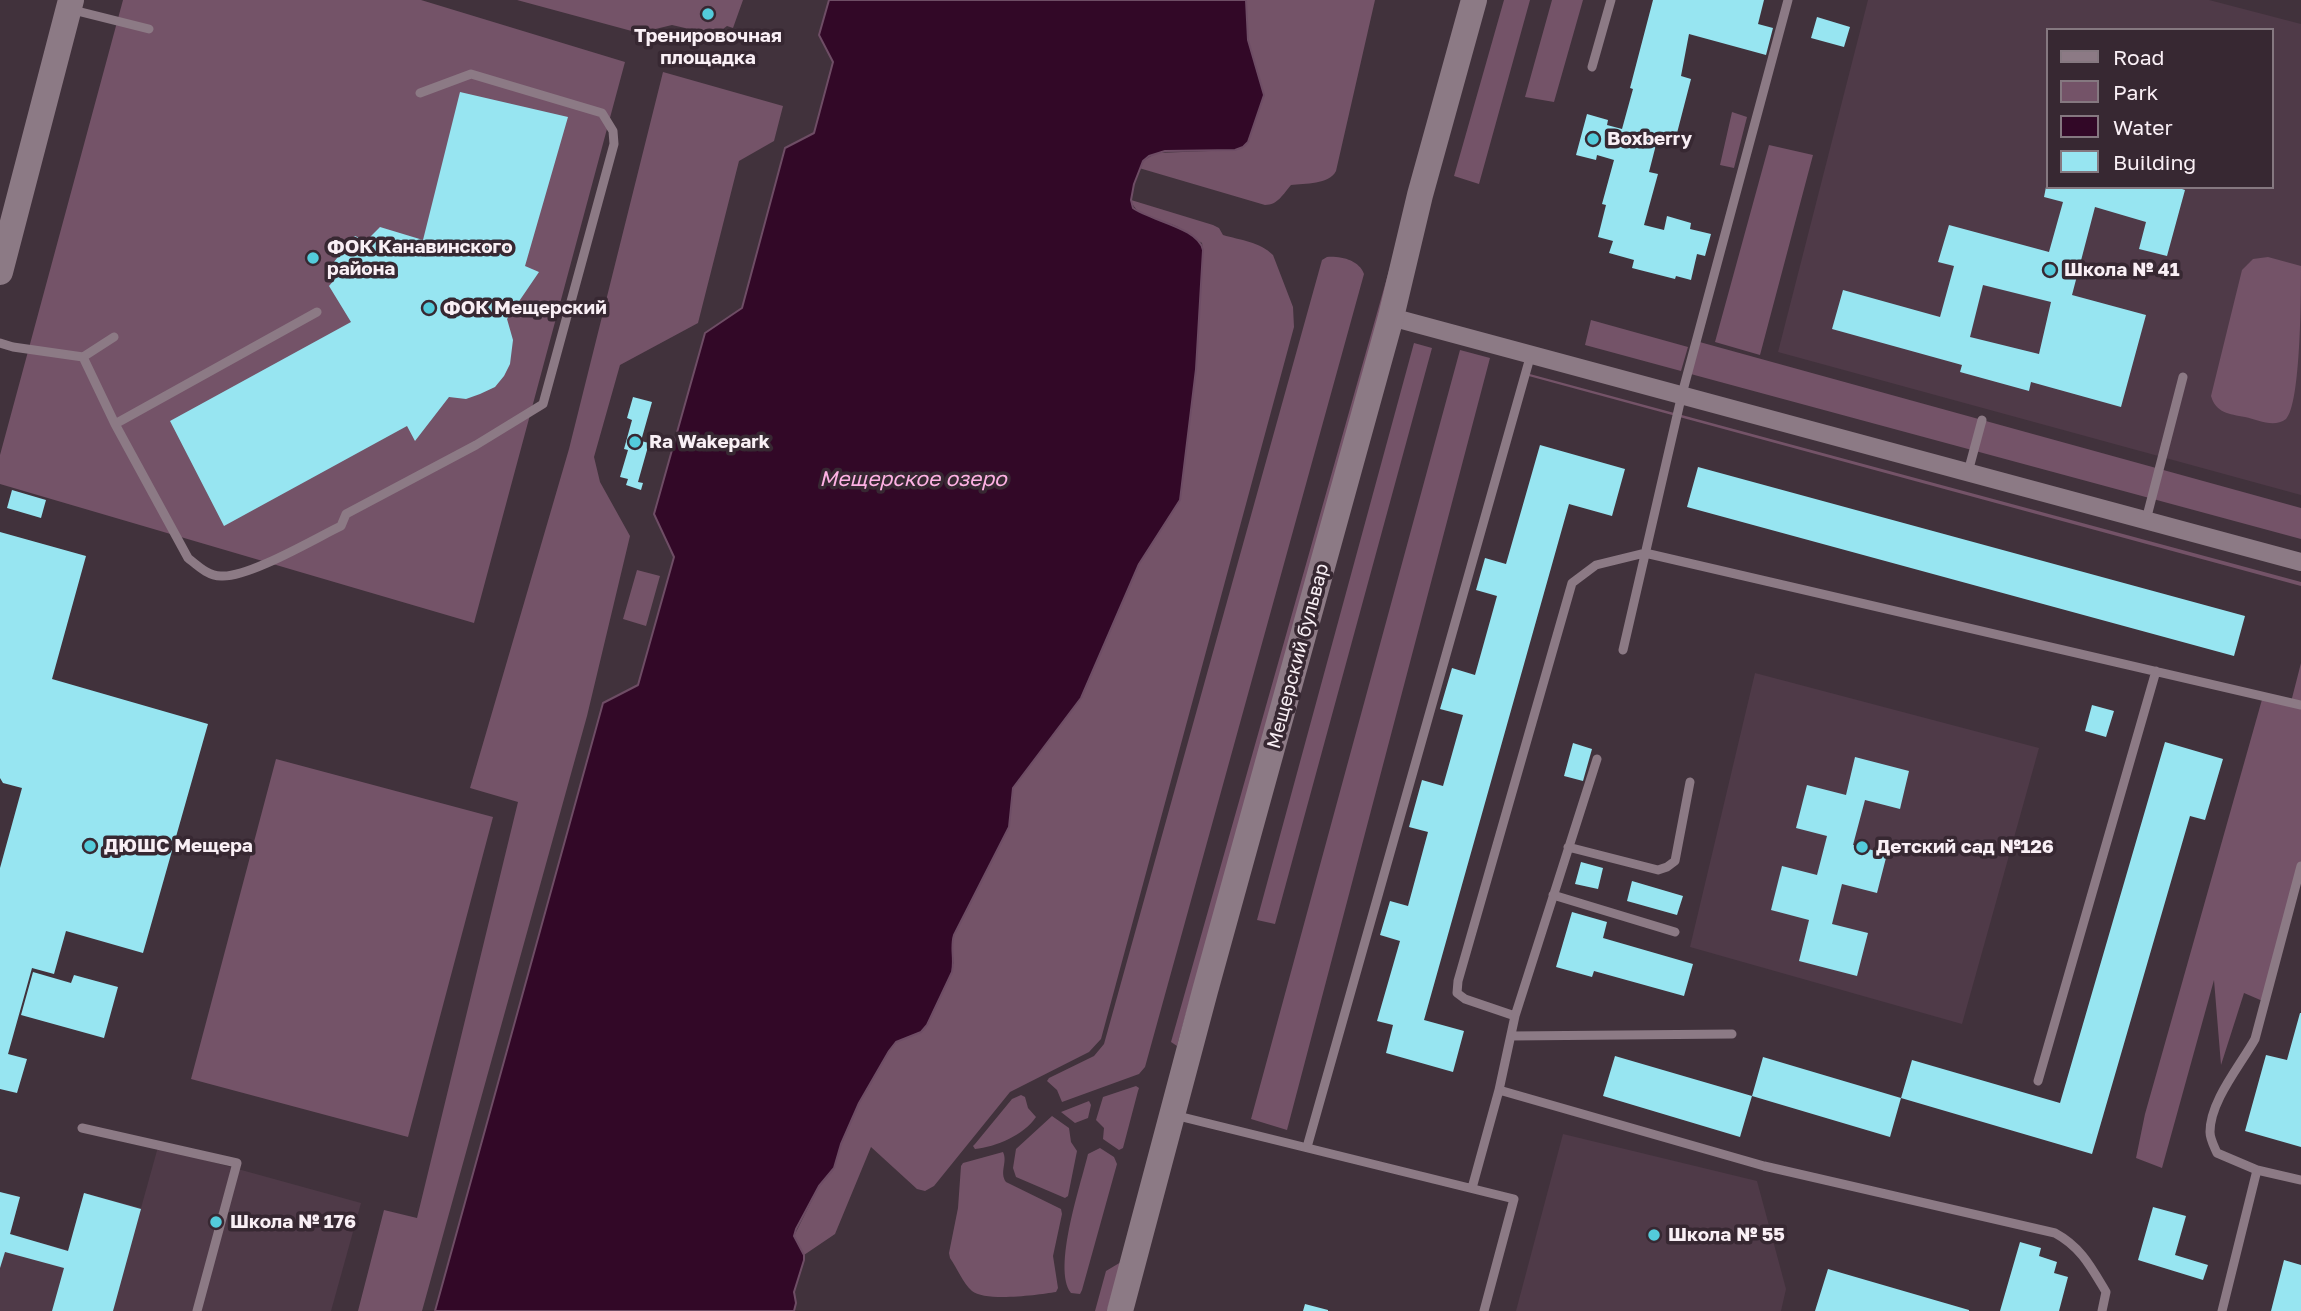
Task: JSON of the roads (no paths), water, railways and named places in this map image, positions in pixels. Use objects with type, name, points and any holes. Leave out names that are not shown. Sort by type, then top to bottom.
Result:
[{"type":"main road","name":"Мещерский бульвар","points":[[1120,1311],[1391,317],[1420,195],[1475,0]]},
{"type":"main road","points":[[0,272],[70,4]]},
{"type":"street","points":[[1391,317],[2301,562]]},
{"type":"lane","points":[[1592,67],[1611,0]]},
{"type":"lane","points":[[1623,650],[1682,394],[1788,0]]},
{"type":"lane","points":[[70,4],[149,29]]},
{"type":"lane","points":[[82,358],[188,558],[204,571],[220,577],[244,573],[341,526],[346,514],[476,444],[543,404],[614,144],[613,131],[601,113],[471,74],[420,93]]},
{"type":"lane","points":[[115,424],[317,312]]},
{"type":"lane","points":[[0,343],[82,358],[114,337]]},
{"type":"lane","points":[[1307,1147],[1531,354]]},
{"type":"lane","points":[[2146,520],[2183,377]]},
{"type":"lane","points":[[1968,472],[1982,420]]},
{"type":"lane","points":[[1515,1016],[1465,999],[1457,993],[1458,981],[1572,583],[1596,565],[1645,553],[2301,705]]},
{"type":"lane","points":[[2038,1081],[2156,671]]},
{"type":"lane","points":[[1472,1188],[1499,1090],[1515,1016],[1597,759]]},
{"type":"lane","points":[[1568,847],[1658,870],[1667,867],[1675,861],[1690,782]]},
{"type":"lane","points":[[2301,866],[2255,1039],[2241,1065],[2222,1091],[2212,1119],[2210,1135],[2217,1153],[2257,1170],[2301,1180]]},
{"type":"lane","points":[[1553,895],[1675,932]]},
{"type":"lane","points":[[1511,1036],[1732,1034]]},
{"type":"lane","points":[[1499,1090],[1764,1166],[2055,1233],[2070,1241],[2081,1252],[2106,1292],[2102,1311]]},
{"type":"lane","points":[[1172,1114],[1514,1199],[1484,1311]]},
{"type":"lane","points":[[82,1128],[237,1163],[197,1311]]},
{"type":"lane","points":[[2222,1311],[2257,1170]]},
{"type":"water","name":"Мещерское озеро","points":[[829,0],[1246,0],[1248,40],[1264,95],[1248,142],[1235,150],[1165,151],[1149,156],[1143,161],[1131,200],[1133,208],[1141,213],[1193,236],[1200,242],[1203,250],[1196,369],[1180,500],[1139,564],[1081,698],[1013,788],[1009,827],[954,935],[952,972],[927,1025],[921,1032],[896,1042],[889,1051],[859,1103],[834,1168],[819,1186],[796,1229],[794,1236],[804,1260],[794,1292],[794,1311],[435,1311],[603,703],[638,685],[674,557],[654,514],[705,333],[742,308],[785,148],[814,133],[833,62],[819,35]]},
{"type":"place","name":"Тренировочная площадка","points":[[708,14]]},
{"type":"place","name":"Boxberry","points":[[1593,139]]},
{"type":"place","name":"ФОК Канавинского района","points":[[313,258]]},
{"type":"place","name":"Школа № 41","points":[[2050,270]]},
{"type":"place","name":"ФОК Мещерский","points":[[429,308]]},
{"type":"place","name":"Ra Wakepark","points":[[635,442]]},
{"type":"place","name":"ДЮШС Мещера","points":[[90,846]]},
{"type":"place","name":"Детский сад №126","points":[[1862,847]]},
{"type":"place","name":"Школа № 176","points":[[216,1222]]},
{"type":"place","name":"Школа № 55","points":[[1654,1235]]}]
